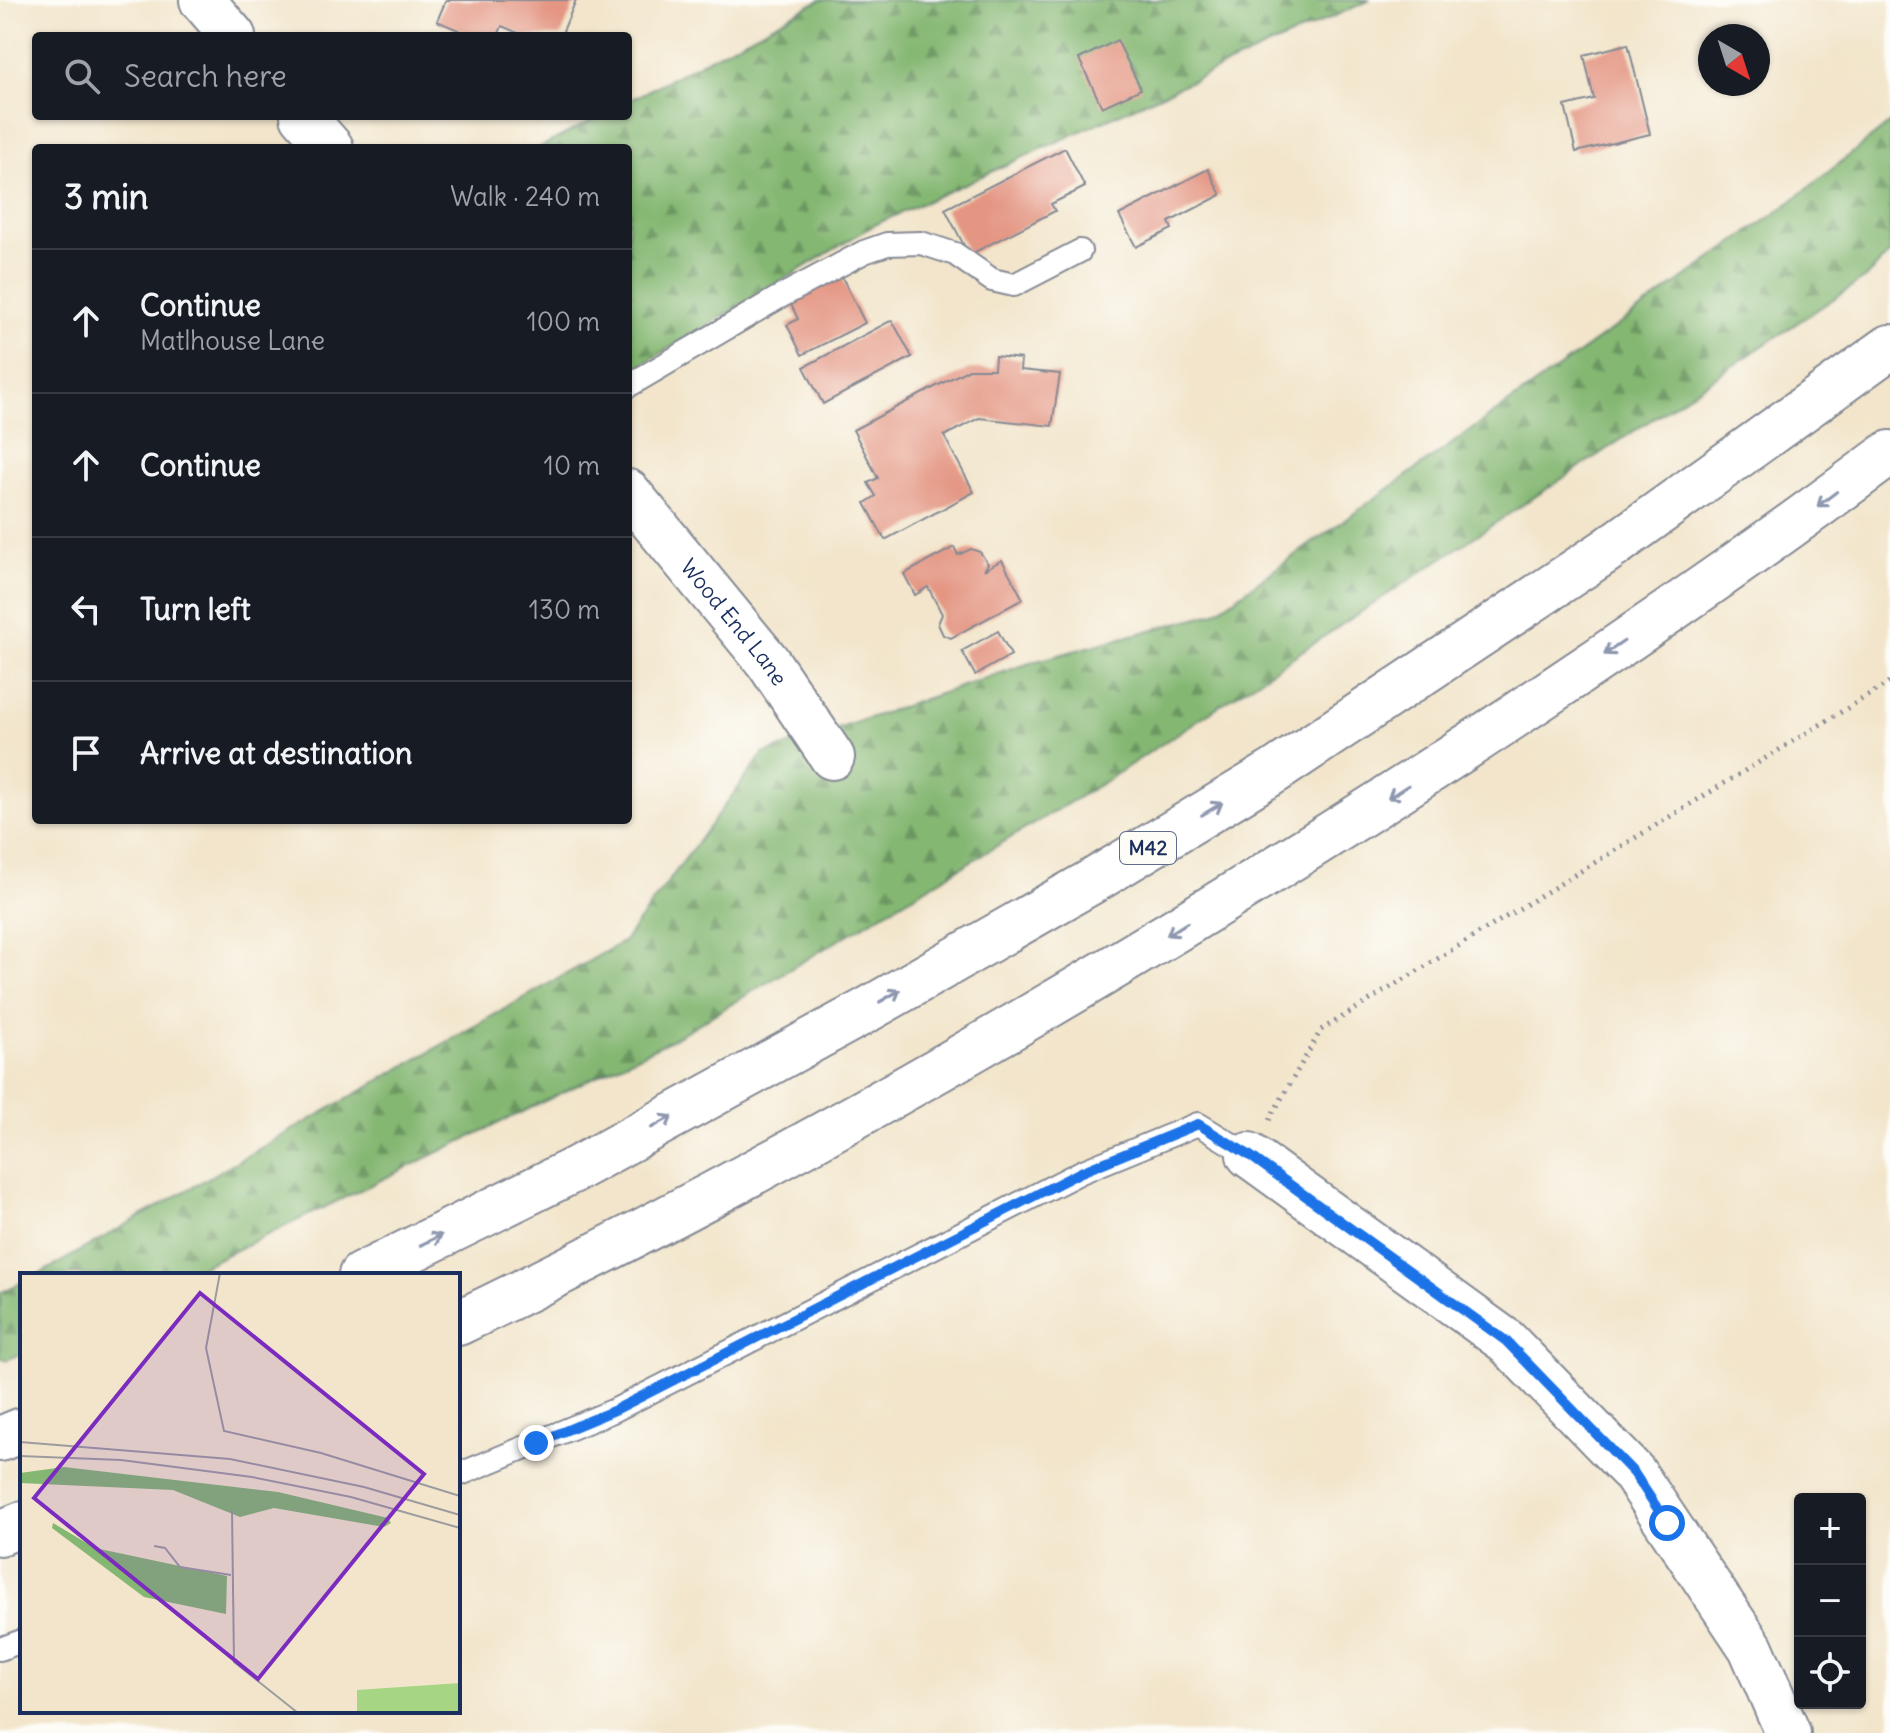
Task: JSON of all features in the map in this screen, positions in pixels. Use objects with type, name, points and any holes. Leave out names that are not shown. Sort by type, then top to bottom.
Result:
[{"type":"main road","points":[[202,0],[230,32]]},
{"type":"main road","points":[[306,120],[328,144]]},
{"type":"main road","name":"M42","points":[[365,1273],[574,1170],[867,1010],[1098,878],[1248,787],[1606,551],[1890,347]]},
{"type":"main road","points":[[460,1322],[798,1147],[1066,998],[1357,819],[1541,698],[1786,530],[1890,453]]},
{"type":"main road","name":"Wood End Lane","points":[[632,497],[768,662],[832,757]]},
{"type":"main road","points":[[1249,1155],[1506,1341],[1634,1473],[1751,1648],[1788,1733]]},
{"type":"main road","points":[[0,1439],[20,1431]]},
{"type":"main road","points":[[0,1533],[20,1525]]},
{"type":"lane","points":[[632,384],[789,292],[864,252],[887,244],[921,243],[955,254],[992,280],[1014,285],[1080,251]]},
{"type":"lane","points":[[460,1474],[615,1410],[1081,1172],[1198,1124],[1249,1155]]},
{"type":"lane","points":[[0,1649],[20,1642]]},
{"type":"path","points":[[1249,1155],[1321,1030],[1890,682]]},
{"type":"green space","points":[[820,0],[1370,0],[876,224],[632,371],[632,144],[547,144],[592,120],[632,120],[632,99]]},
{"type":"green space","points":[[1890,123],[1890,253],[1865,278],[1109,779],[671,1040],[188,1273],[42,1273],[624,941],[763,754],[1033,662],[1214,613],[1783,208]]},
{"type":"green space","points":[[20,1283],[20,1354],[7,1360],[0,1357],[0,1293]]},
{"type":"building","points":[[446,0],[576,0],[563,32],[516,32],[502,26],[500,32],[463,32],[437,21]]},
{"type":"building","points":[[1117,40],[1141,89],[1102,107],[1079,59]]},
{"type":"building","points":[[1628,44],[1650,134],[1576,152],[1565,106],[1594,99],[1584,55]]},
{"type":"building","points":[[1065,148],[1085,187],[1051,204],[1055,211],[969,255],[945,209]]},
{"type":"building","points":[[1208,169],[1221,195],[1169,222],[1172,229],[1136,247],[1119,215]]},
{"type":"building","points":[[838,269],[865,323],[802,355],[787,325],[798,319],[787,296]]},
{"type":"building","points":[[892,320],[912,357],[823,404],[804,367]]},
{"type":"building","points":[[995,356],[1021,359],[1020,370],[1060,374],[1052,426],[979,418],[944,436],[974,492],[885,540],[865,503],[876,496],[868,483],[878,478],[853,430],[969,369],[994,369]]},
{"type":"building","points":[[954,547],[958,555],[971,549],[980,552],[988,564],[984,570],[1002,560],[1023,599],[951,638],[943,635],[938,624],[942,614],[928,587],[915,595],[904,574]]},
{"type":"building","points":[[998,631],[1011,655],[975,675],[962,651]]},
{"type":"route","points":[[536,1443],[615,1410],[1081,1172],[1198,1124],[1249,1155],[1506,1341],[1634,1473],[1667,1523]]}]
